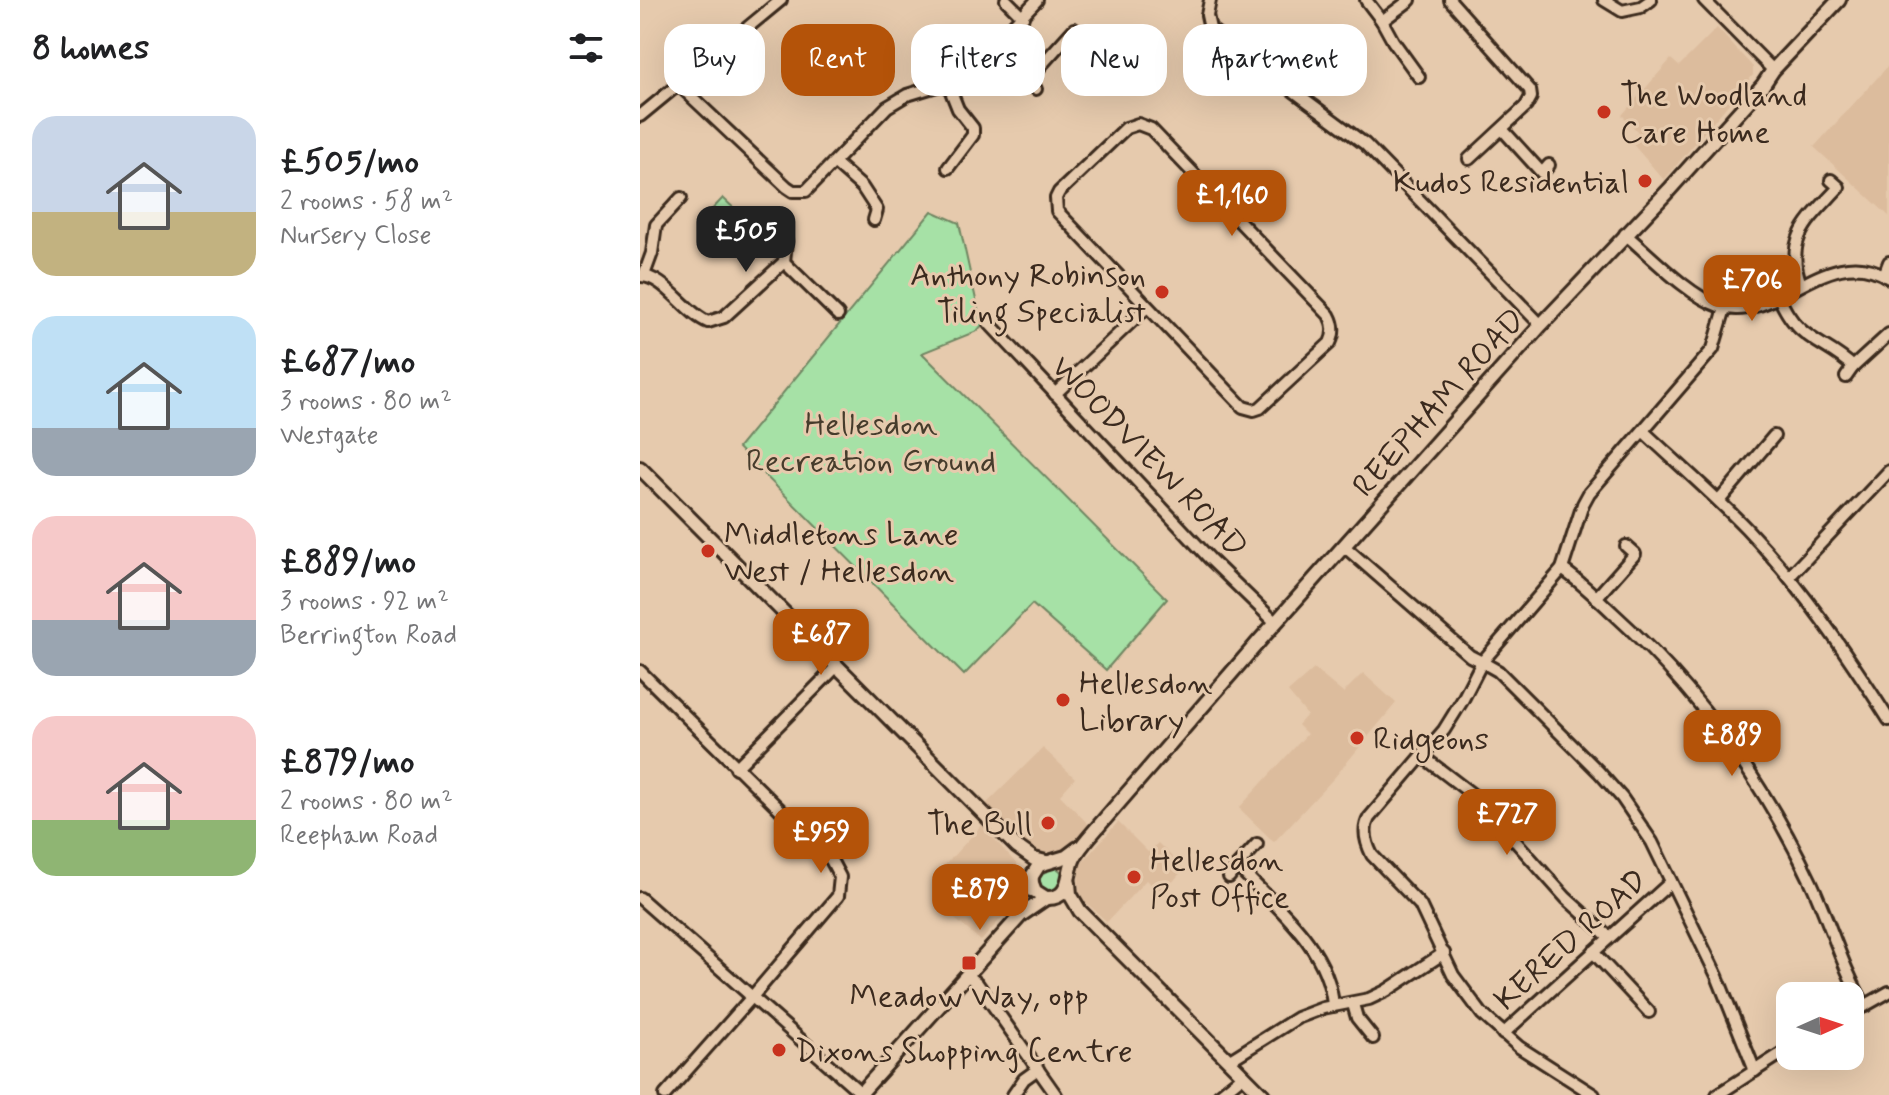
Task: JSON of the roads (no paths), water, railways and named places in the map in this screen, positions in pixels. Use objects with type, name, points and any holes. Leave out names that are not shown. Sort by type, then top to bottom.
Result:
[{"type":"street","points":[[752,24],[781,0]]},
{"type":"street","points":[[1006,0],[1023,17]]},
{"type":"street","points":[[1016,24],[1037,0]]},
{"type":"street","points":[[1210,0],[1207,15],[1210,29],[1365,144],[1541,325]]},
{"type":"street","points":[[1366,0],[1419,77]]},
{"type":"street","points":[[1382,21],[1410,0]]},
{"type":"street","points":[[1450,0],[1529,86],[1531,97],[1526,106],[1469,159]]},
{"type":"street","points":[[1604,0],[1622,11],[1641,7],[1651,0]]},
{"type":"street","points":[[1704,0],[1773,70]]},
{"type":"street","name":"REEPHAM ROAD","points":[[860,1094],[1021,915],[1050,898],[1060,896],[1069,880],[1072,862],[1082,845],[1541,325],[1702,154],[1773,70],[1839,0]]},
{"type":"street","points":[[1045,61],[1061,43]]},
{"type":"street","points":[[691,96],[793,191],[806,191],[896,100],[911,95]]},
{"type":"street","points":[[640,116],[665,96]]},
{"type":"street","points":[[948,168],[973,135],[973,128],[958,109],[953,96]]},
{"type":"street","points":[[1138,124],[1151,129],[1329,315],[1333,322],[1333,338],[1266,405],[1254,410],[1248,409],[1147,307],[1060,217],[1056,205],[1059,192],[1126,128],[1138,124]]},
{"type":"street","points":[[1502,129],[1542,173],[1549,165]]},
{"type":"street","points":[[835,163],[862,187],[878,213]]},
{"type":"street","points":[[1801,284],[1794,259],[1796,240],[1839,182]]},
{"type":"street","points":[[681,198],[656,225],[652,253],[642,275],[655,280],[697,318],[708,322],[724,317],[784,262],[786,241]]},
{"type":"street","points":[[1625,234],[1694,293],[1725,308],[1756,305],[1843,268],[1871,269],[1887,276],[1889,262]]},
{"type":"street","points":[[784,262],[832,300],[838,315]]},
{"type":"street","points":[[1778,296],[1801,331],[1831,348],[1850,372],[1889,334]]},
{"type":"street","points":[[1055,394],[1147,307]]},
{"type":"street","points":[[1594,1095],[1503,1034],[1482,1014],[1453,975],[1420,905],[1372,855],[1365,835],[1365,824],[1456,711],[1482,662],[1562,569],[1589,493],[1713,349],[1725,308]]},
{"type":"street","name":"WOODVIEW ROAD","points":[[989,323],[1204,553],[1276,623]]},
{"type":"street","points":[[1643,431],[1719,501],[1789,577],[1837,639],[1889,720]]},
{"type":"street","points":[[1719,501],[1774,436]]},
{"type":"street","points":[[640,468],[1017,847],[1034,859],[1062,865],[1069,880],[1070,894],[1080,911],[1263,1095]]},
{"type":"street","points":[[1789,577],[1854,509],[1853,502],[1870,484],[1878,483],[1889,471]]},
{"type":"street","points":[[1345,547],[1470,656],[1498,671],[1622,798],[1652,842],[1717,976],[1755,1071]]},
{"type":"street","points":[[1596,598],[1635,549]]},
{"type":"street","points":[[1562,569],[1651,649],[1719,729],[1756,782],[1812,884],[1853,986],[1865,1006],[1889,992]]},
{"type":"street","points":[[736,768],[836,667]]},
{"type":"street","points":[[640,671],[831,860],[840,877],[838,896],[665,1095]]},
{"type":"street","points":[[1422,756],[1477,798],[1566,898],[1609,937]]},
{"type":"street","points":[[1229,877],[1257,844]]},
{"type":"street","name":"REEPHAM ROAD","points":[[1021,915],[1039,865],[1066,857],[1082,845]]},
{"type":"street","points":[[1017,847],[1035,891],[1080,911]]},
{"type":"street","points":[[1237,866],[1310,942],[1331,990],[1333,1006]]},
{"type":"street","name":"KERED ROAD","points":[[1503,1034],[1671,882]]},
{"type":"street","points":[[640,898],[860,1094]]},
{"type":"street","points":[[1593,952],[1649,1012]]},
{"type":"street","points":[[1230,1060],[1297,1018],[1333,1006],[1353,1004],[1386,991],[1444,953]]},
{"type":"street","points":[[967,975],[977,983],[1056,1095]]},
{"type":"street","points":[[1353,1004],[1357,1018],[1373,1038]]},
{"type":"street","points":[[1717,1095],[1776,1057]]},
{"type":"street","points":[[1013,1095],[1024,1079],[1038,1069]]},
{"type":"street","points":[[1219,1095],[1244,1075]]},
{"type":"place","name":"The Woodland Care Home","points":[[1604,112]]},
{"type":"place","name":"Kudos Residential","points":[[1645,181]]},
{"type":"place","name":"Anthony Robinson Tiling Specialist","points":[[1162,292]]},
{"type":"place","name":"Middletons Lane West / Hellesdon","points":[[708,551]]},
{"type":"place","name":"Hellesdon Library","points":[[1063,700]]},
{"type":"place","name":"Ridgeons","points":[[1357,738]]},
{"type":"place","name":"The Bull","points":[[1048,823]]},
{"type":"place","name":"Hellesdon Post Office","points":[[1134,877]]},
{"type":"place","name":"Meadow Way, opp","points":[[969,963]]},
{"type":"place","name":"Dixons Shopping Centre","points":[[779,1050]]},
{"type":"park label","name":"Hellesdon Recreation Ground","points":[[871,442]]}]
